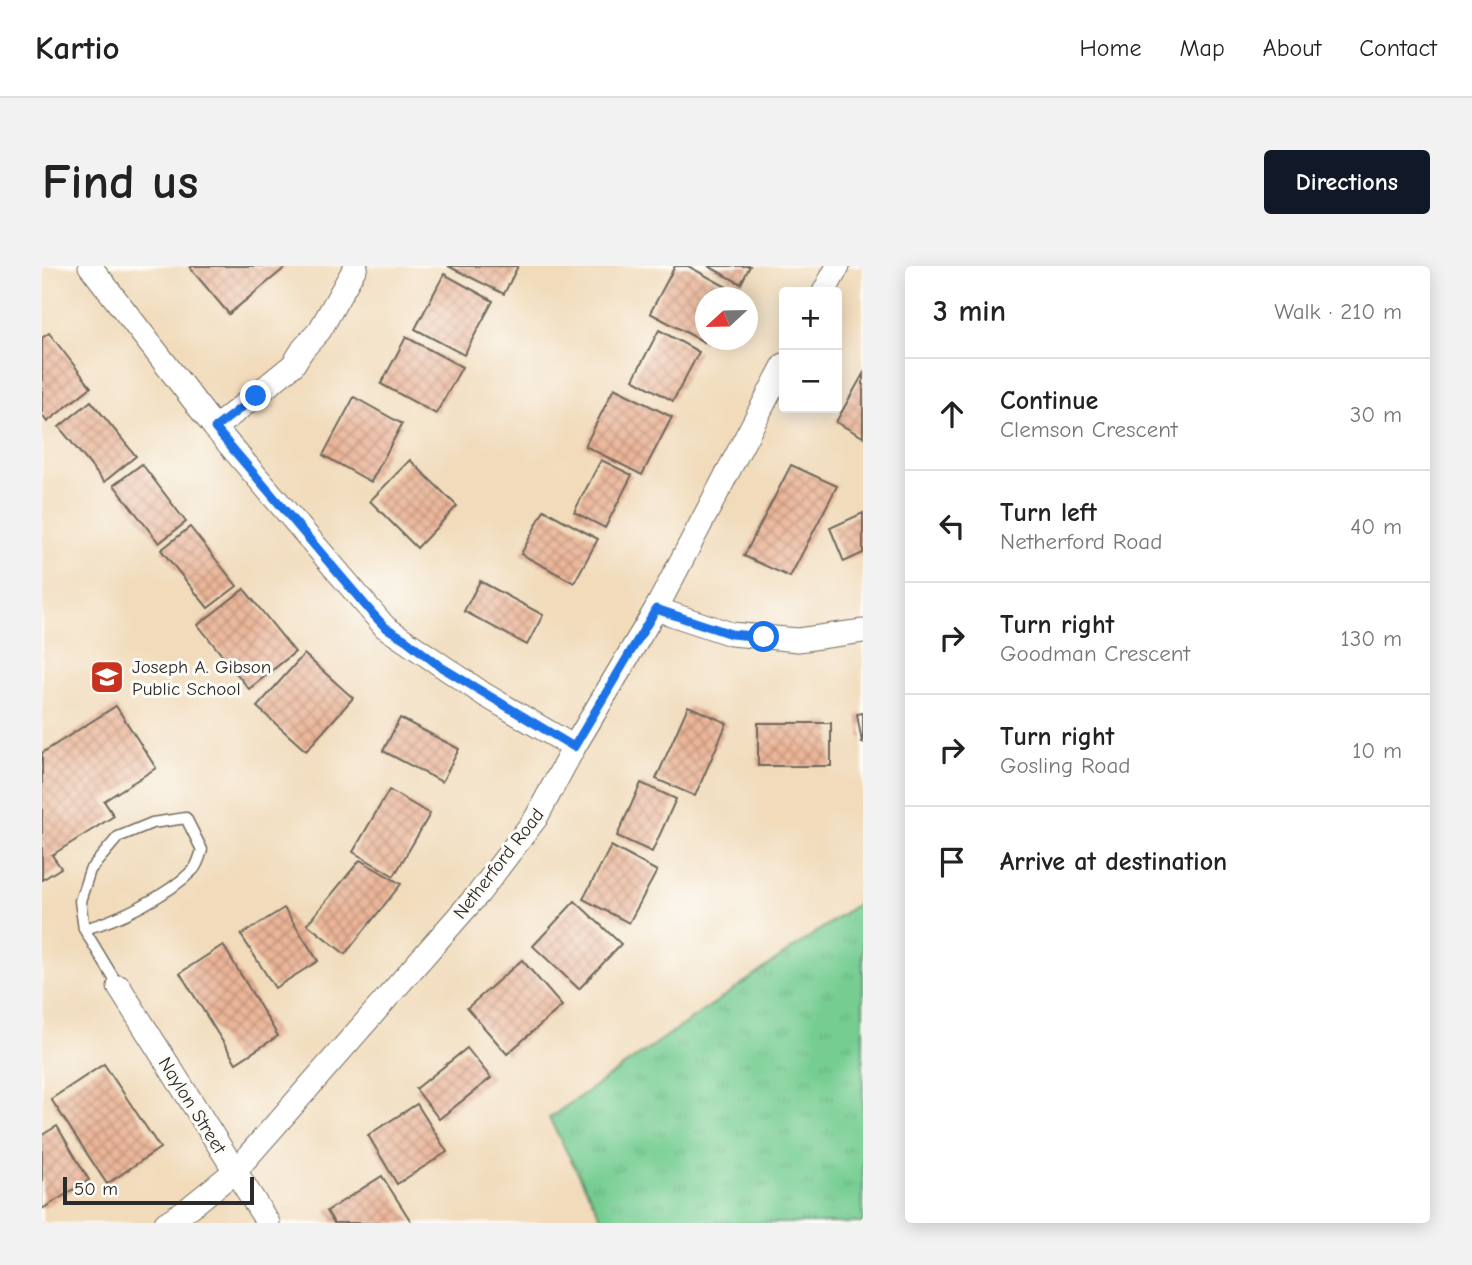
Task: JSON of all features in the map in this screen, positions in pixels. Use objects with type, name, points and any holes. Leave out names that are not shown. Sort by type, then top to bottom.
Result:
[{"type":"street","points":[[90,266],[215,428],[385,627],[485,695],[574,747]]},
{"type":"street","points":[[215,428],[293,365],[320,330],[356,266]]},
{"type":"street","points":[[827,287],[838,266]]},
{"type":"street","name":"Netherford Road","points":[[166,1223],[235,1171],[479,893],[536,818],[574,747],[656,609],[779,375]]},
{"type":"street","points":[[656,609],[731,634],[798,640],[863,631]]},
{"type":"street","name":"Naylon Street","points":[[119,987],[268,1223]]},
{"type":"lane","points":[[84,929],[111,922],[165,891],[195,868],[202,850],[186,818],[152,823],[118,837],[89,870],[80,901],[84,929],[119,987]]},
{"type":"green space","points":[[863,900],[863,1223],[601,1223],[603,1220],[549,1118]]},
{"type":"building","points":[[448,266],[518,266],[504,294]]},
{"type":"building","points":[[675,266],[688,266],[726,287],[695,287],[695,337],[650,313]]},
{"type":"building","points":[[708,266],[750,266],[741,284]]},
{"type":"building","points":[[286,267],[229,314],[190,268]]},
{"type":"building","points":[[444,274],[493,301],[464,355],[415,329]]},
{"type":"building","points":[[659,330],[699,352],[673,401],[633,379]]},
{"type":"building","points":[[49,333],[91,387],[47,422],[42,415],[42,338]]},
{"type":"building","points":[[406,337],[462,367],[436,414],[381,384]]},
{"type":"building","points":[[863,374],[863,437],[836,422]]},
{"type":"building","points":[[614,388],[672,417],[642,475],[585,446]]},
{"type":"building","points":[[354,397],[402,424],[371,482],[323,455]]},
{"type":"building","points":[[91,401],[136,456],[104,482],[59,427]]},
{"type":"building","points":[[410,460],[457,506],[417,548],[370,501]]},
{"type":"building","points":[[601,460],[632,475],[605,528],[574,512]]},
{"type":"building","points":[[142,464],[186,522],[159,543],[114,485]]},
{"type":"building","points":[[791,465],[837,486],[790,577],[744,556]]},
{"type":"building","points":[[544,510],[598,539],[574,583],[521,554]]},
{"type":"building","points":[[863,513],[863,553],[844,562],[830,528]]},
{"type":"building","points":[[190,527],[237,586],[208,608],[161,550]]},
{"type":"building","points":[[480,581],[543,615],[527,645],[464,611]]},
{"type":"building","points":[[244,589],[295,652],[249,689],[198,625]]},
{"type":"building","points":[[304,654],[353,698],[306,751],[257,707]]},
{"type":"building","points":[[116,706],[156,768],[104,801],[114,816],[52,855],[61,868],[42,880],[42,753]]},
{"type":"building","points":[[688,706],[727,723],[695,796],[656,779]]},
{"type":"building","points":[[863,713],[863,743],[862,743],[857,714]]},
{"type":"building","points":[[400,718],[459,749],[442,782],[383,751]]},
{"type":"building","points":[[758,723],[831,723],[831,766],[758,766]]},
{"type":"building","points":[[641,783],[676,799],[652,852],[617,836]]},
{"type":"building","points":[[389,790],[430,814],[394,876],[353,852]]},
{"type":"building","points":[[611,846],[657,871],[629,923],[583,899]]},
{"type":"building","points":[[360,860],[401,884],[345,954],[307,924]]},
{"type":"building","points":[[575,901],[621,944],[579,989],[533,946]]},
{"type":"building","points":[[284,908],[318,961],[275,988],[241,935]]},
{"type":"building","points":[[223,945],[278,1036],[236,1063],[180,973]]},
{"type":"building","points":[[522,960],[562,1006],[507,1054],[467,1008]]},
{"type":"building","points":[[467,1048],[491,1078],[439,1119],[416,1089]]},
{"type":"building","points":[[104,1064],[160,1148],[107,1184],[51,1099]]},
{"type":"building","points":[[417,1104],[447,1152],[397,1184],[368,1135]]},
{"type":"building","points":[[57,1126],[89,1180],[42,1209],[42,1135]]},
{"type":"building","points":[[382,1176],[412,1223],[334,1223],[327,1211]]},
{"type":"place","name":"Joseph A. Gibson Public School","points":[[107,677]]},
{"type":"route","points":[[256,396],[215,428],[371,612],[385,627],[441,667],[574,747],[656,609],[731,634],[764,637]]}]
